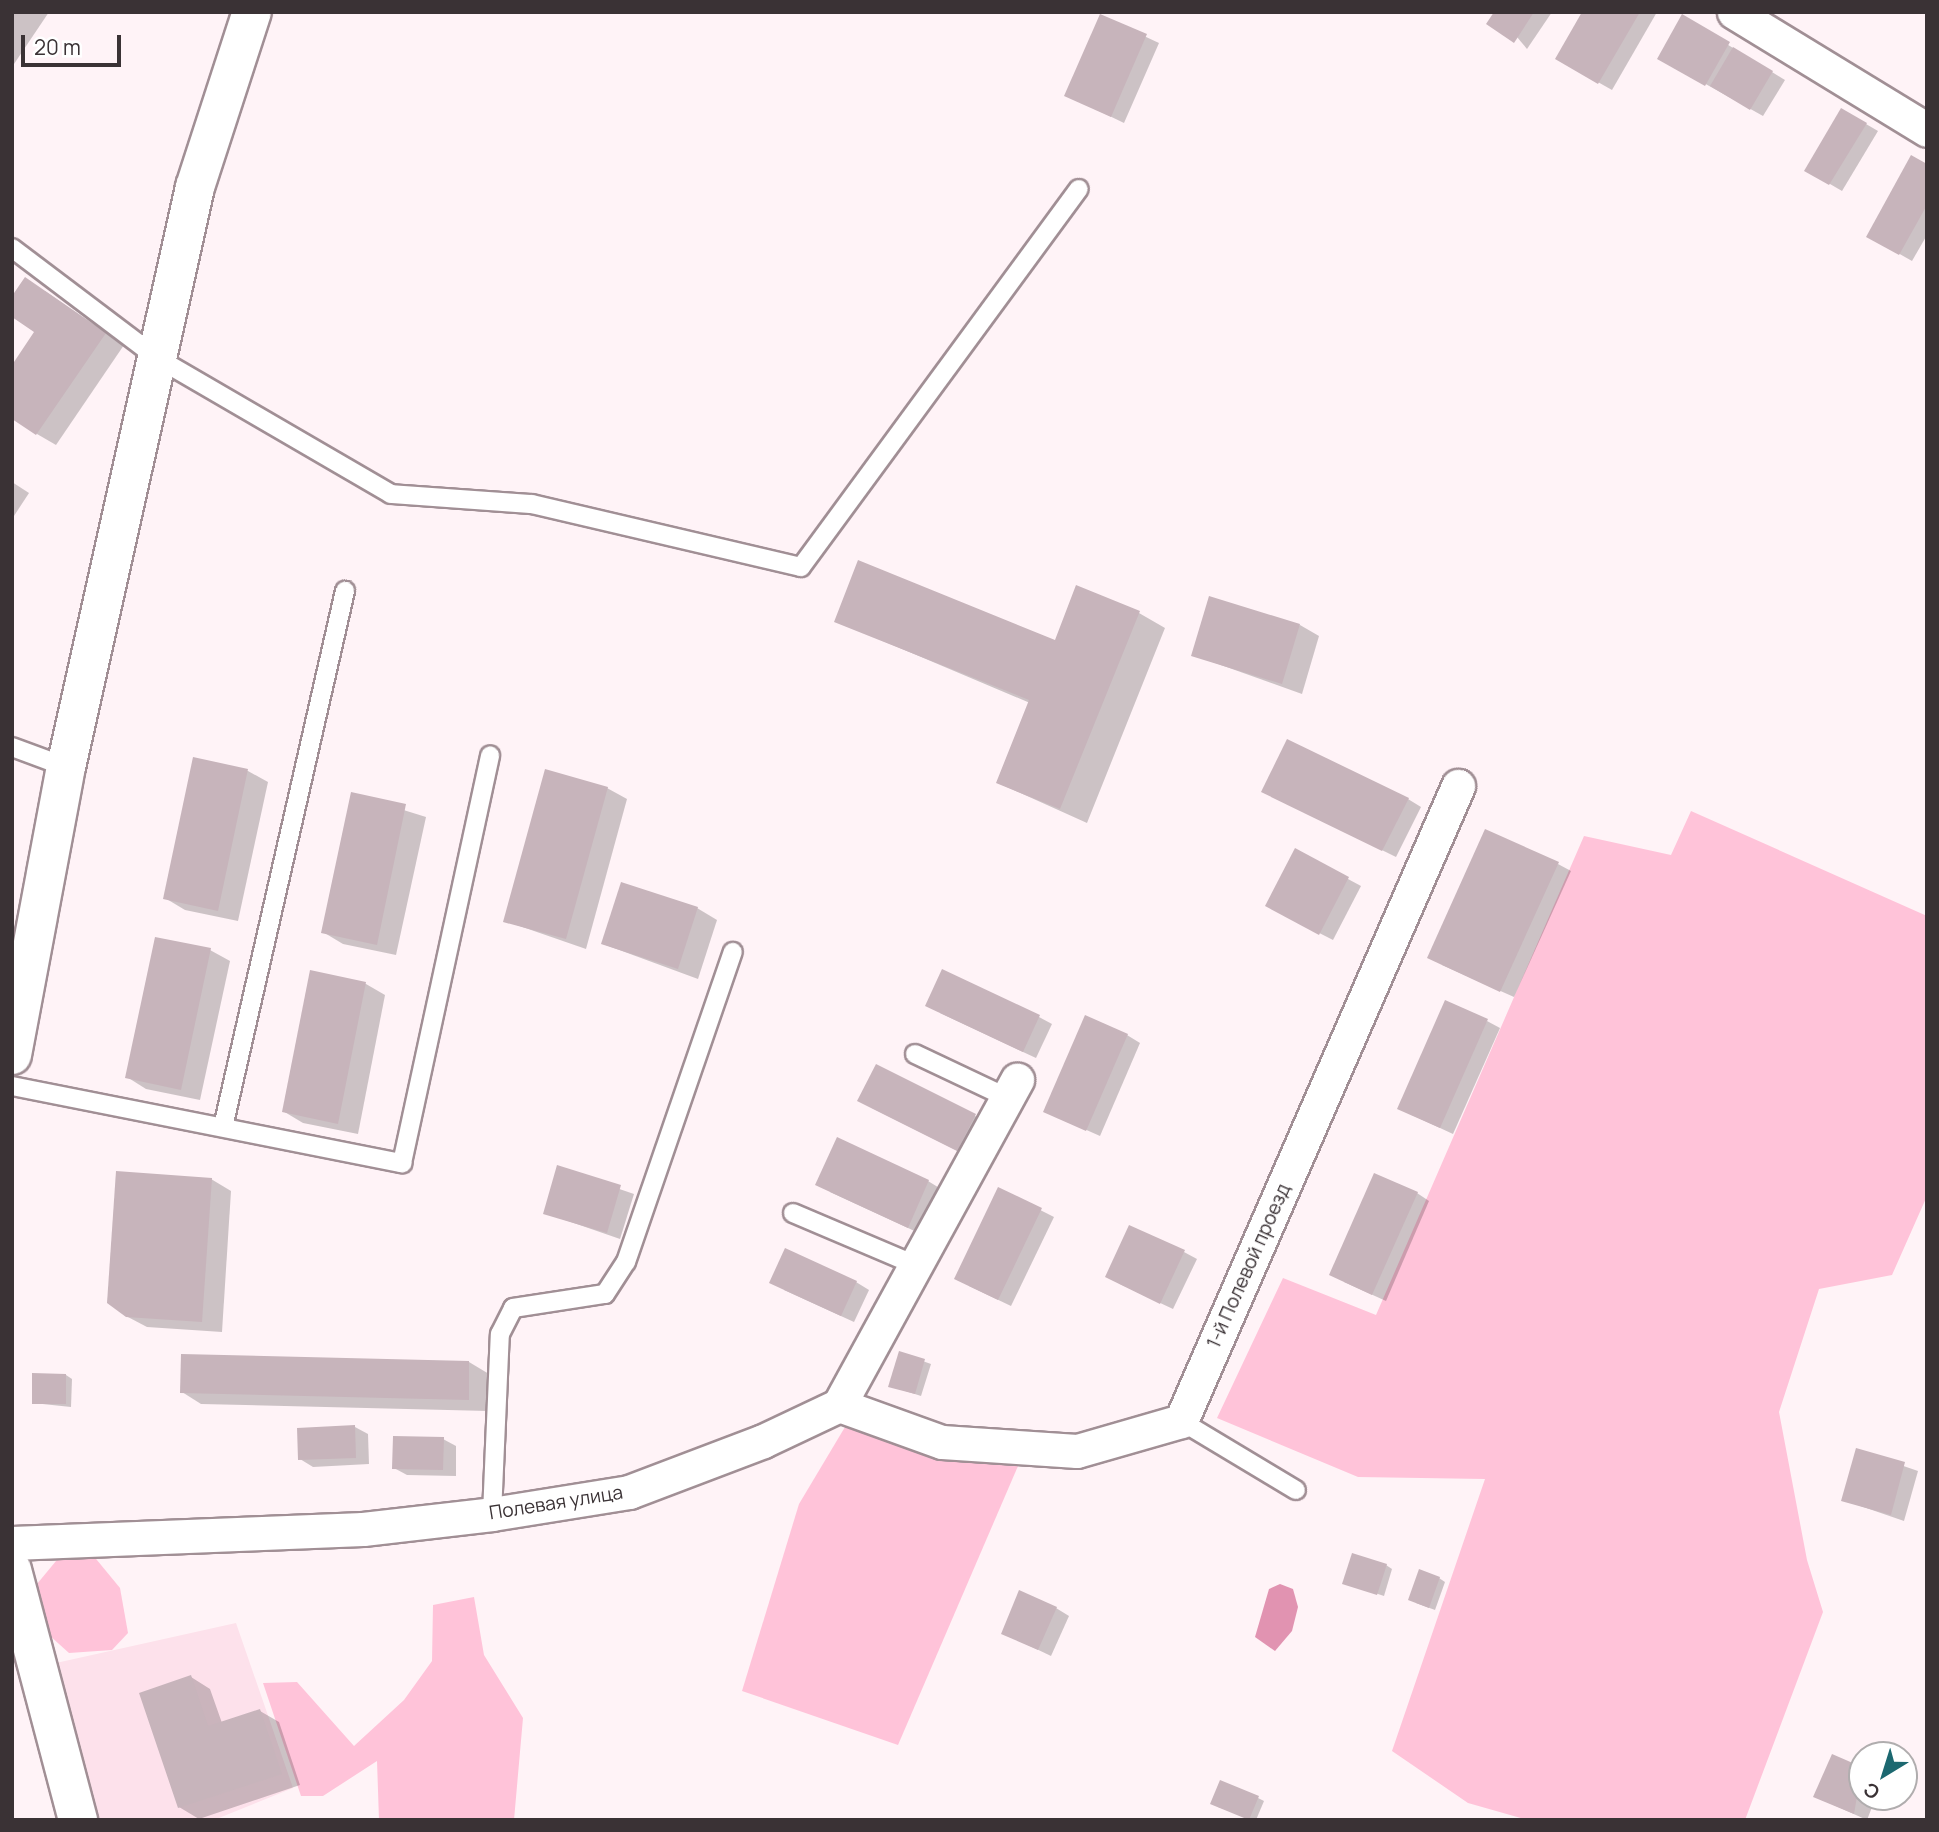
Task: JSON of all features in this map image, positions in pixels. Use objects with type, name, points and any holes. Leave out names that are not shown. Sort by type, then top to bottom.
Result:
[{"type":"street","points":[[12,1055],[66,767],[159,359],[195,187],[252,12]]},
{"type":"street","points":[[1734,12],[1927,130]]},
{"type":"street","name":"1-й Полевой проезд","points":[[1181,1422],[1458,786]]},
{"type":"street","points":[[1013,1089],[920,1267],[839,1405],[942,1442],[1077,1451],[1181,1422]]},
{"type":"street","name":"Полевая улица","points":[[12,1543],[363,1529],[492,1514],[629,1492],[839,1405]]},
{"type":"street","points":[[12,1570],[78,1820]]},
{"type":"lane","points":[[12,248],[159,359],[391,494],[532,504],[801,567],[1079,189]]},
{"type":"lane","points":[[223,1127],[345,591]]},
{"type":"lane","points":[[12,747],[66,767]]},
{"type":"lane","points":[[12,1086],[402,1163],[491,755]]},
{"type":"lane","points":[[492,1514],[500,1334],[513,1308],[605,1294],[626,1262],[733,952]]},
{"type":"lane","points":[[915,1054],[1013,1089]]},
{"type":"lane","points":[[793,1213],[920,1267]]},
{"type":"lane","points":[[1181,1422],[1296,1490]]},
{"type":"shaded area","points":[[1691,811],[1927,916],[1927,1196],[1892,1275],[1819,1289],[1779,1412],[1807,1560],[1823,1612],[1745,1820],[1528,1820],[1468,1803],[1392,1751],[1485,1479],[1358,1477],[1217,1418],[1283,1278],[1376,1315],[1584,836],[1671,855]]},
{"type":"shaded area","points":[[848,1422],[1021,1459],[898,1745],[742,1691],[799,1504]]},
{"type":"shaded area","points":[[92,1554],[120,1588],[128,1633],[112,1650],[69,1653],[49,1635],[32,1590],[61,1555]]},
{"type":"shaded area","points":[[1280,1584],[1293,1589],[1298,1607],[1292,1631],[1275,1651],[1255,1637],[1269,1589]]},
{"type":"shaded area","points":[[474,1597],[484,1655],[523,1718],[514,1820],[379,1820],[377,1761],[323,1796],[301,1796],[263,1683],[297,1682],[354,1746],[404,1700],[432,1661],[433,1605]]},
{"type":"shaded area","points":[[236,1623],[293,1788],[214,1820],[92,1820],[56,1663]]},
{"type":"building","points":[[1494,12],[1534,12],[1514,43],[1486,24]]},
{"type":"building","points":[[1582,12],[1640,12],[1598,84],[1555,59]]},
{"type":"building","points":[[1100,14],[1147,34],[1111,117],[1064,96]]},
{"type":"building","points":[[1682,14],[1730,42],[1705,86],[1657,59]]},
{"type":"building","points":[[1733,47],[1773,71],[1750,110],[1710,86]]},
{"type":"building","points":[[1841,108],[1867,123],[1829,185],[1804,171]]},
{"type":"building","points":[[1911,155],[1927,164],[1927,205],[1899,255],[1866,237]]},
{"type":"building","points":[[25,277],[106,333],[36,435],[12,419],[12,365],[34,332],[12,317],[12,296]]},
{"type":"building","points":[[858,560],[1055,640],[1076,585],[1140,611],[1060,809],[996,783],[1029,700],[834,622]]},
{"type":"building","points":[[1209,596],[1300,624],[1282,684],[1191,656]]},
{"type":"building","points":[[1287,739],[1409,798],[1382,851],[1261,792]]},
{"type":"building","points":[[193,757],[248,769],[218,911],[163,899]]},
{"type":"building","points":[[545,769],[608,787],[566,939],[503,922]]},
{"type":"building","points":[[351,792],[406,804],[377,945],[321,933]]},
{"type":"building","points":[[1485,829],[1559,862],[1500,992],[1427,958]]},
{"type":"building","points":[[1295,848],[1349,877],[1319,935],[1265,906]]},
{"type":"building","points":[[621,882],[698,907],[678,969],[601,944]]},
{"type":"building","points":[[155,937],[211,948],[181,1090],[125,1078]]},
{"type":"building","points":[[942,969],[1040,1015],[1023,1052],[925,1006]]},
{"type":"building","points":[[310,970],[366,982],[338,1124],[282,1112]]},
{"type":"building","points":[[1445,1000],[1488,1019],[1440,1128],[1397,1109]]},
{"type":"building","points":[[1085,1015],[1128,1034],[1086,1131],[1043,1112]]},
{"type":"building","points":[[876,1064],[976,1114],[957,1151],[857,1101]]},
{"type":"building","points":[[837,1137],[929,1180],[908,1228],[815,1185]]},
{"type":"building","points":[[557,1165],[621,1185],[607,1233],[543,1214]]},
{"type":"building","points":[[116,1171],[212,1178],[202,1322],[126,1317],[107,1303]]},
{"type":"building","points":[[1374,1173],[1418,1192],[1372,1295],[1329,1275]]},
{"type":"building","points":[[998,1187],[1042,1208],[998,1300],[954,1279]]},
{"type":"building","points":[[1129,1225],[1185,1250],[1160,1304],[1105,1277]]},
{"type":"building","points":[[785,1248],[857,1281],[841,1316],[769,1283]]},
{"type":"building","points":[[899,1351],[925,1359],[915,1394],[888,1387]]},
{"type":"building","points":[[181,1354],[469,1361],[469,1400],[180,1393]]},
{"type":"building","points":[[32,1373],[66,1374],[66,1404],[32,1404]]},
{"type":"building","points":[[355,1425],[356,1458],[298,1460],[297,1428]]},
{"type":"building","points":[[393,1436],[444,1437],[443,1470],[392,1469]]},
{"type":"building","points":[[1856,1448],[1905,1462],[1891,1515],[1841,1501]]},
{"type":"building","points":[[1352,1553],[1387,1564],[1377,1595],[1342,1584]]},
{"type":"building","points":[[1419,1569],[1440,1577],[1429,1608],[1408,1600]]},
{"type":"building","points":[[1019,1590],[1057,1607],[1038,1650],[1001,1634]]},
{"type":"building","points":[[191,1675],[208,1726],[260,1709],[282,1774],[178,1808],[139,1693]]},
{"type":"building","points":[[1832,1754],[1848,1761],[1848,1811],[1855,1811],[1854,1814],[1813,1797]]},
{"type":"building","points":[[1220,1780],[1259,1796],[1249,1820],[1210,1804]]}]
